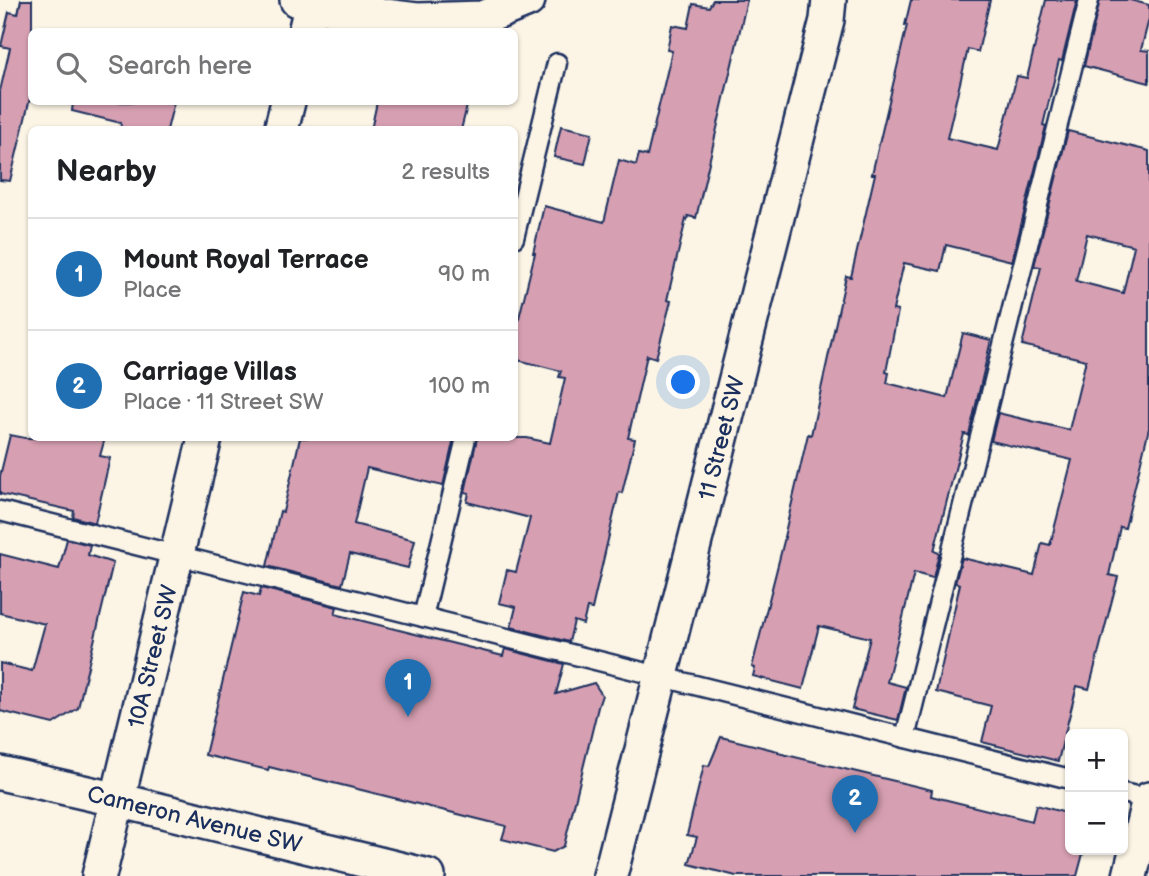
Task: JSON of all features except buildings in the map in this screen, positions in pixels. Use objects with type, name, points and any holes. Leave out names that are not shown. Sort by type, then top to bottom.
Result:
[{"type":"street","points":[[304,12],[344,11],[417,20],[483,18],[528,0]]},
{"type":"street","name":"11 Street SW","points":[[610,876],[827,20],[829,0]]},
{"type":"street","points":[[282,126],[287,105]]},
{"type":"street","name":"10A Street SW","points":[[99,876],[204,441]]},
{"type":"street","name":"Cameron Avenue SW","points":[[0,773],[118,800],[364,868],[428,876]]},
{"type":"street","points":[[1130,876],[1149,799]]},
{"type":"lane","points":[[905,738],[1089,0]]},
{"type":"lane","points":[[518,222],[557,63]]},
{"type":"lane","points":[[423,617],[465,441]]},
{"type":"lane","points":[[0,511],[1065,778]]},
{"type":"lane","points":[[1128,794],[1149,799]]},
{"type":"place","name":"Mount Royal Terrace","points":[[408,717]]},
{"type":"place","name":"Carriage Villas","points":[[855,833]]}]
